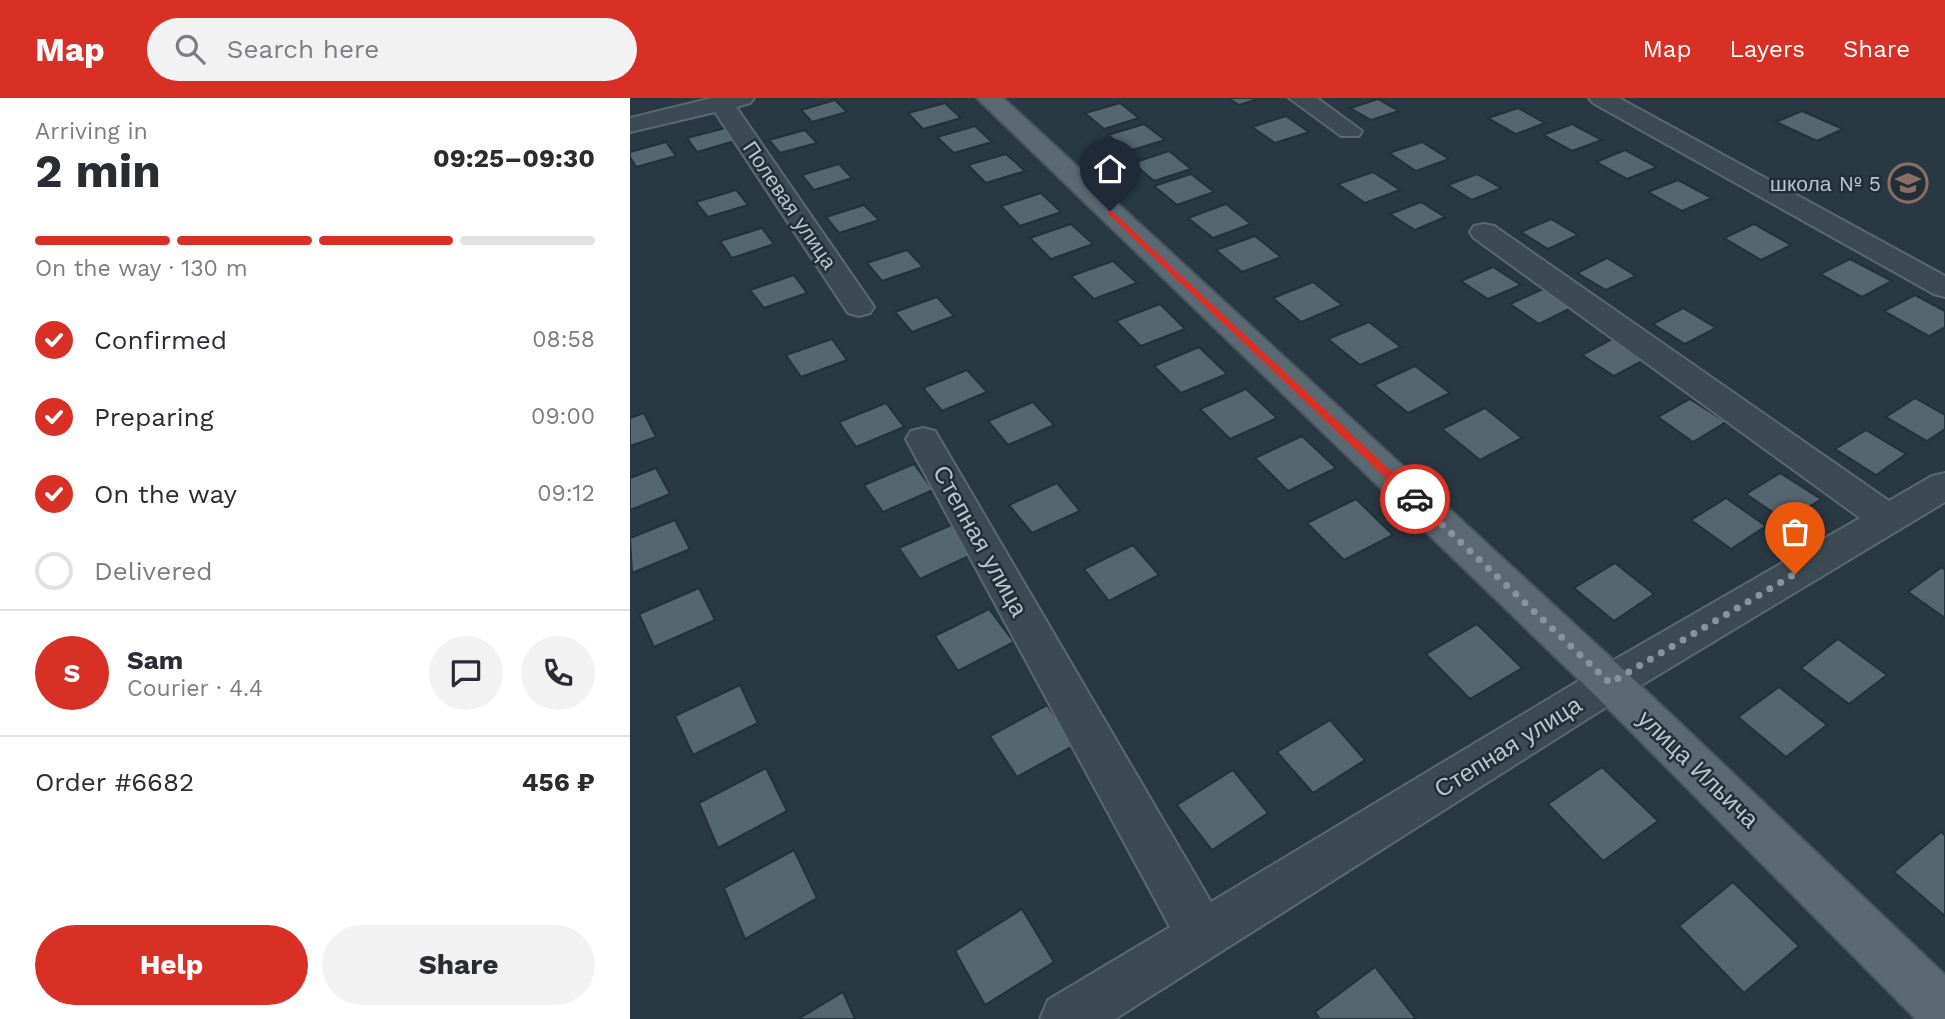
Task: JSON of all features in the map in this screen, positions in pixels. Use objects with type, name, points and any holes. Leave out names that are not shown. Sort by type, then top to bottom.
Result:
[{"type":"main road","name":"улица Ильича","points":[[989,98],[1610,683],[1945,1011]]},
{"type":"street","points":[[1301,98],[1350,131]]},
{"type":"street","points":[[1601,98],[1945,288]]},
{"type":"street","name":"Полевая улица","points":[[630,125],[732,100],[859,307]]},
{"type":"street","points":[[1484,232],[1888,519]]},
{"type":"street","name":"Степная улица","points":[[923,439],[1202,935]]},
{"type":"street","name":"Степная улица","points":[[1067,1019],[1610,683],[1945,485]]},
{"type":"building","points":[[1228,98],[1261,98],[1239,105]]},
{"type":"building","points":[[1378,99],[1399,111],[1371,120],[1350,108]]},
{"type":"building","points":[[835,100],[847,112],[812,122],[801,110]]},
{"type":"building","points":[[945,103],[961,118],[923,129],[908,113]]},
{"type":"building","points":[[1120,103],[1139,118],[1104,129],[1085,113]]},
{"type":"building","points":[[1518,108],[1545,123],[1516,134],[1488,118]]},
{"type":"building","points":[[1802,111],[1843,129],[1817,141],[1776,122]]},
{"type":"building","points":[[1286,116],[1309,132],[1275,143],[1252,127]]},
{"type":"building","points":[[1144,124],[1165,140],[1129,151],[1108,135]]},
{"type":"building","points":[[1572,124],[1602,140],[1572,151],[1543,135]]},
{"type":"building","points":[[975,126],[992,142],[954,153],[937,137]]},
{"type":"building","points":[[725,128],[735,141],[697,152],[687,138]]},
{"type":"building","points":[[805,130],[817,143],[780,153],[769,140]]},
{"type":"building","points":[[666,142],[676,156],[636,167],[630,152]]},
{"type":"building","points":[[1422,142],[1449,159],[1416,171],[1389,153]]},
{"type":"building","points":[[1625,150],[1657,167],[1627,179],[1596,162]]},
{"type":"building","points":[[1169,151],[1191,169],[1154,181],[1133,163]]},
{"type":"building","points":[[1006,154],[1025,171],[986,183],[968,165]]},
{"type":"building","points":[[839,164],[852,178],[814,190],[802,175]]},
{"type":"building","points":[[1373,172],[1400,190],[1365,203],[1338,184]]},
{"type":"building","points":[[1191,174],[1214,192],[1177,205],[1154,186]]},
{"type":"building","points":[[1477,174],[1501,188],[1472,200],[1448,185]]},
{"type":"building","points":[[1678,180],[1712,198],[1682,211],[1648,192]]},
{"type":"building","points":[[736,190],[748,205],[708,217],[696,202]]},
{"type":"building","points":[[1041,193],[1061,212],[1020,226],[1001,206]]},
{"type":"building","points":[[1421,202],[1445,217],[1415,230],[1390,214]]},
{"type":"building","points":[[1226,204],[1251,224],[1213,238],[1188,218]]},
{"type":"building","points":[[864,205],[879,220],[839,233],[826,217]]},
{"type":"building","points":[[1551,219],[1578,235],[1548,249],[1521,232]]},
{"type":"building","points":[[1071,224],[1093,244],[1051,259],[1030,238]]},
{"type":"building","points":[[1754,224],[1791,245],[1761,260],[1724,238]]},
{"type":"building","points":[[762,228],[774,244],[732,258],[720,241]]},
{"type":"building","points":[[1255,236],[1281,257],[1242,272],[1216,250]]},
{"type":"building","points":[[907,250],[923,267],[882,281],[867,263]]},
{"type":"building","points":[[1607,258],[1636,276],[1606,290],[1577,273]]},
{"type":"building","points":[[1850,259],[1892,281],[1862,297],[1820,274]]},
{"type":"building","points":[[1113,261],[1137,283],[1094,299],[1071,276]]},
{"type":"building","points":[[1493,267],[1521,285],[1488,299],[1461,281]]},
{"type":"building","points":[[794,275],[807,293],[764,308],[750,290]]},
{"type":"building","points":[[1313,282],[1342,305],[1301,322],[1273,298]]},
{"type":"building","points":[[1543,289],[1571,308],[1539,324],[1510,304]]},
{"type":"building","points":[[1915,295],[1945,311],[1945,327],[1929,336],[1884,311]]},
{"type":"building","points":[[937,297],[954,316],[912,332],[895,312]]},
{"type":"building","points":[[1160,304],[1185,329],[1141,346],[1116,321]]},
{"type":"building","points":[[1683,308],[1716,328],[1685,344],[1653,324]]},
{"type":"building","points":[[1369,322],[1401,347],[1360,365],[1328,339]]},
{"type":"building","points":[[1614,338],[1646,359],[1614,376],[1582,355]]},
{"type":"building","points":[[832,339],[847,360],[801,377],[786,355]]},
{"type":"building","points":[[1199,347],[1227,374],[1181,393],[1154,366]]},
{"type":"building","points":[[1415,366],[1450,393],[1408,413],[1374,385]]},
{"type":"building","points":[[967,370],[987,392],[942,411],[923,388]]},
{"type":"building","points":[[1246,389],[1277,418],[1230,439],[1200,409]]},
{"type":"building","points":[[1915,398],[1945,415],[1945,429],[1927,441],[1886,417]]},
{"type":"building","points":[[1690,399],[1726,422],[1693,442],[1658,417]]},
{"type":"building","points":[[1033,402],[1054,425],[1008,445],[988,421]]},
{"type":"building","points":[[886,403],[904,427],[856,447],[839,422]]},
{"type":"building","points":[[1485,408],[1522,438],[1480,460],[1442,429]]},
{"type":"building","points":[[644,413],[656,437],[630,446],[630,418]]},
{"type":"building","points":[[1866,430],[1906,454],[1876,475],[1835,449]]},
{"type":"building","points":[[1302,436],[1336,468],[1288,491],[1255,458]]},
{"type":"building","points":[[914,464],[933,490],[883,512],[864,485]]},
{"type":"building","points":[[656,468],[670,494],[630,510],[630,478]]},
{"type":"building","points":[[1780,473],[1821,499],[1787,522],[1746,494]]},
{"type":"building","points":[[1057,483],[1080,511],[1032,533],[1009,505]]},
{"type":"building","points":[[1726,498],[1766,526],[1731,549],[1691,520]]},
{"type":"building","points":[[1356,499],[1393,535],[1344,560],[1307,523]]},
{"type":"building","points":[[675,520],[690,549],[632,573],[630,538]]},
{"type":"building","points":[[951,525],[973,554],[920,579],[899,548]]},
{"type":"building","points":[[1133,545],[1159,575],[1109,601],[1084,569]]},
{"type":"building","points":[[1615,563],[1654,594],[1614,621],[1574,588]]},
{"type":"building","points":[[1942,567],[1945,570],[1945,618],[1908,592]]},
{"type":"building","points":[[699,588],[715,620],[654,647],[639,614]]},
{"type":"building","points":[[989,609],[1014,642],[958,671],[935,636]]},
{"type":"building","points":[[1477,624],[1522,668],[1470,699],[1426,654]]},
{"type":"building","points":[[1838,639],[1887,675],[1849,704],[1801,668]]},
{"type":"building","points":[[740,685],[758,723],[693,755],[675,716]]},
{"type":"building","points":[[1779,687],[1827,725],[1786,757],[1738,717]]},
{"type":"building","points":[[1047,705],[1075,745],[1017,777],[990,736]]},
{"type":"building","points":[[1330,720],[1365,760],[1313,793],[1277,752]]},
{"type":"building","points":[[1602,767],[1658,821],[1603,861],[1548,804]]},
{"type":"building","points":[[766,768],[787,811],[718,848],[699,803]]},
{"type":"building","points":[[1233,770],[1268,813],[1212,850],[1177,805]]},
{"type":"building","points":[[1941,832],[1945,835],[1945,916],[1894,872]]},
{"type":"building","points":[[794,850],[817,898],[745,939],[724,888]]},
{"type":"building","points":[[1733,882],[1799,946],[1744,993],[1679,926]]},
{"type":"building","points":[[1022,909],[1054,962],[985,1005],[955,951]]},
{"type":"building","points":[[1375,967],[1416,1019],[1320,1019],[1315,1012]]},
{"type":"building","points":[[843,992],[855,1019],[798,1019]]},
{"type":"way so far","points":[[1415,499],[1610,683],[1795,574]]},
{"type":"place","name":"школа № 5","points":[[1908,183]]},
{"type":"route","points":[[1110,211],[1415,499]]}]
